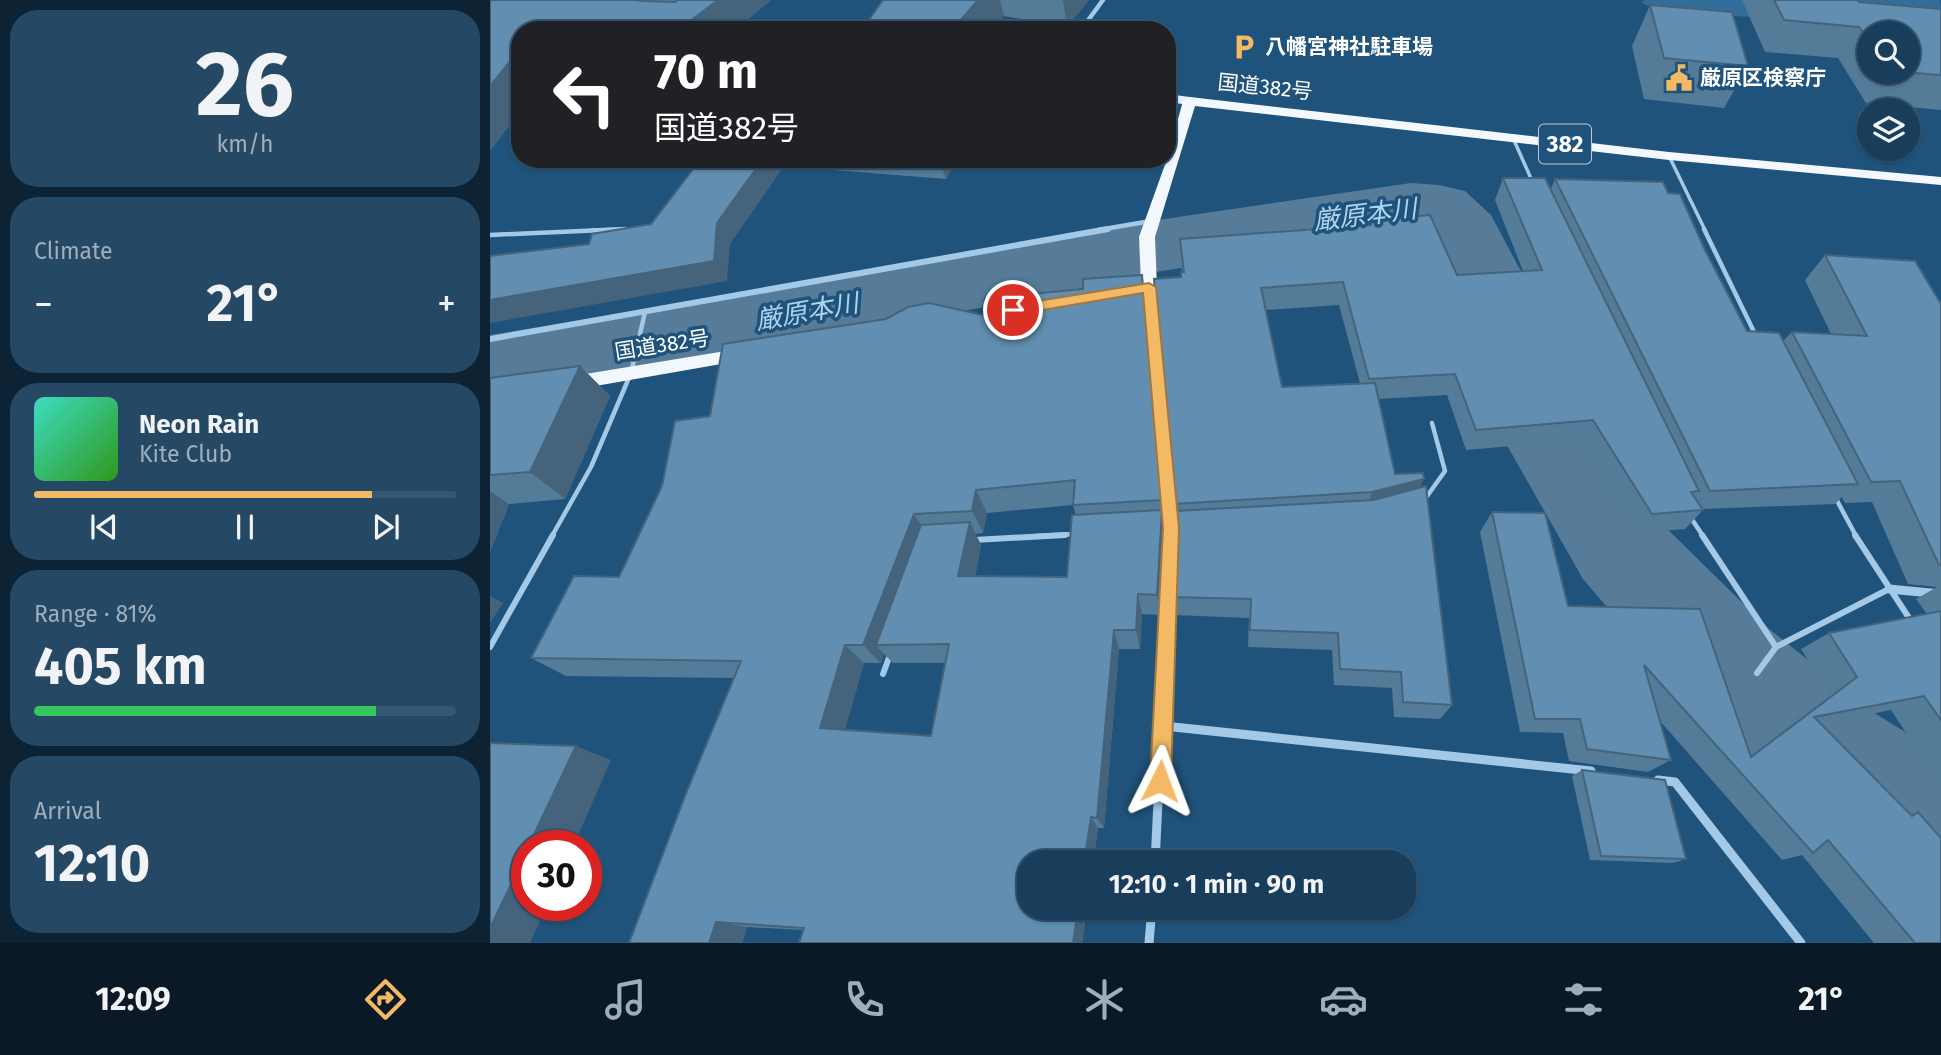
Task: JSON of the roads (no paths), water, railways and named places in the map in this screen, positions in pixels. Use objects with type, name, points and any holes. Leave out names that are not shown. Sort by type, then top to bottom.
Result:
[{"type":"highway","name":"国道382号","points":[[1176,150],[1190,102],[1669,156],[1941,181]]},
{"type":"highway","name":"国道382号","points":[[1149,287],[1147,237],[1171,168]]},
{"type":"highway","points":[[1108,294],[1149,287]]},
{"type":"highway","name":"国道382号","points":[[554,386],[633,368],[768,351]]},
{"type":"main road","points":[[1176,100],[1190,102]]},
{"type":"street","points":[[1088,21],[1103,0]]},
{"type":"street","points":[[490,340],[1151,221]]},
{"type":"street","points":[[1149,287],[1171,528],[1164,726],[1156,850]]},
{"type":"street","points":[[1889,589],[1941,594]]},
{"type":"street","points":[[1164,726],[1595,772]]},
{"type":"street","points":[[1648,779],[1675,782],[1801,943]]},
{"type":"street","points":[[1149,943],[1151,920]]},
{"type":"lane","points":[[1513,138],[1535,188]]},
{"type":"lane","points":[[1669,156],[1759,341]]},
{"type":"lane","points":[[490,235],[636,229]]},
{"type":"lane","points":[[490,647],[591,467],[633,368],[645,312]]},
{"type":"lane","points":[[1423,501],[1445,471],[1432,423]]},
{"type":"lane","points":[[1830,488],[1860,543],[1911,623]]},
{"type":"lane","points":[[1683,504],[1776,647]]},
{"type":"lane","points":[[1158,529],[1185,527]]},
{"type":"lane","points":[[971,540],[1078,534]]},
{"type":"lane","points":[[1757,673],[1776,647],[1889,589]]},
{"type":"lane","points":[[883,674],[892,650]]},
{"type":"waterway","name":"厳原本川","points":[[490,367],[1040,271],[1137,249],[1411,206],[1439,208],[1464,233],[1485,277],[1550,440],[1619,548],[1729,666],[1834,756],[1941,824]]},
{"type":"place","name":"八幡宮神社駐車場","points":[[1244,47]]},
{"type":"place","name":"厳原区検察庁","points":[[1679,78]]}]
